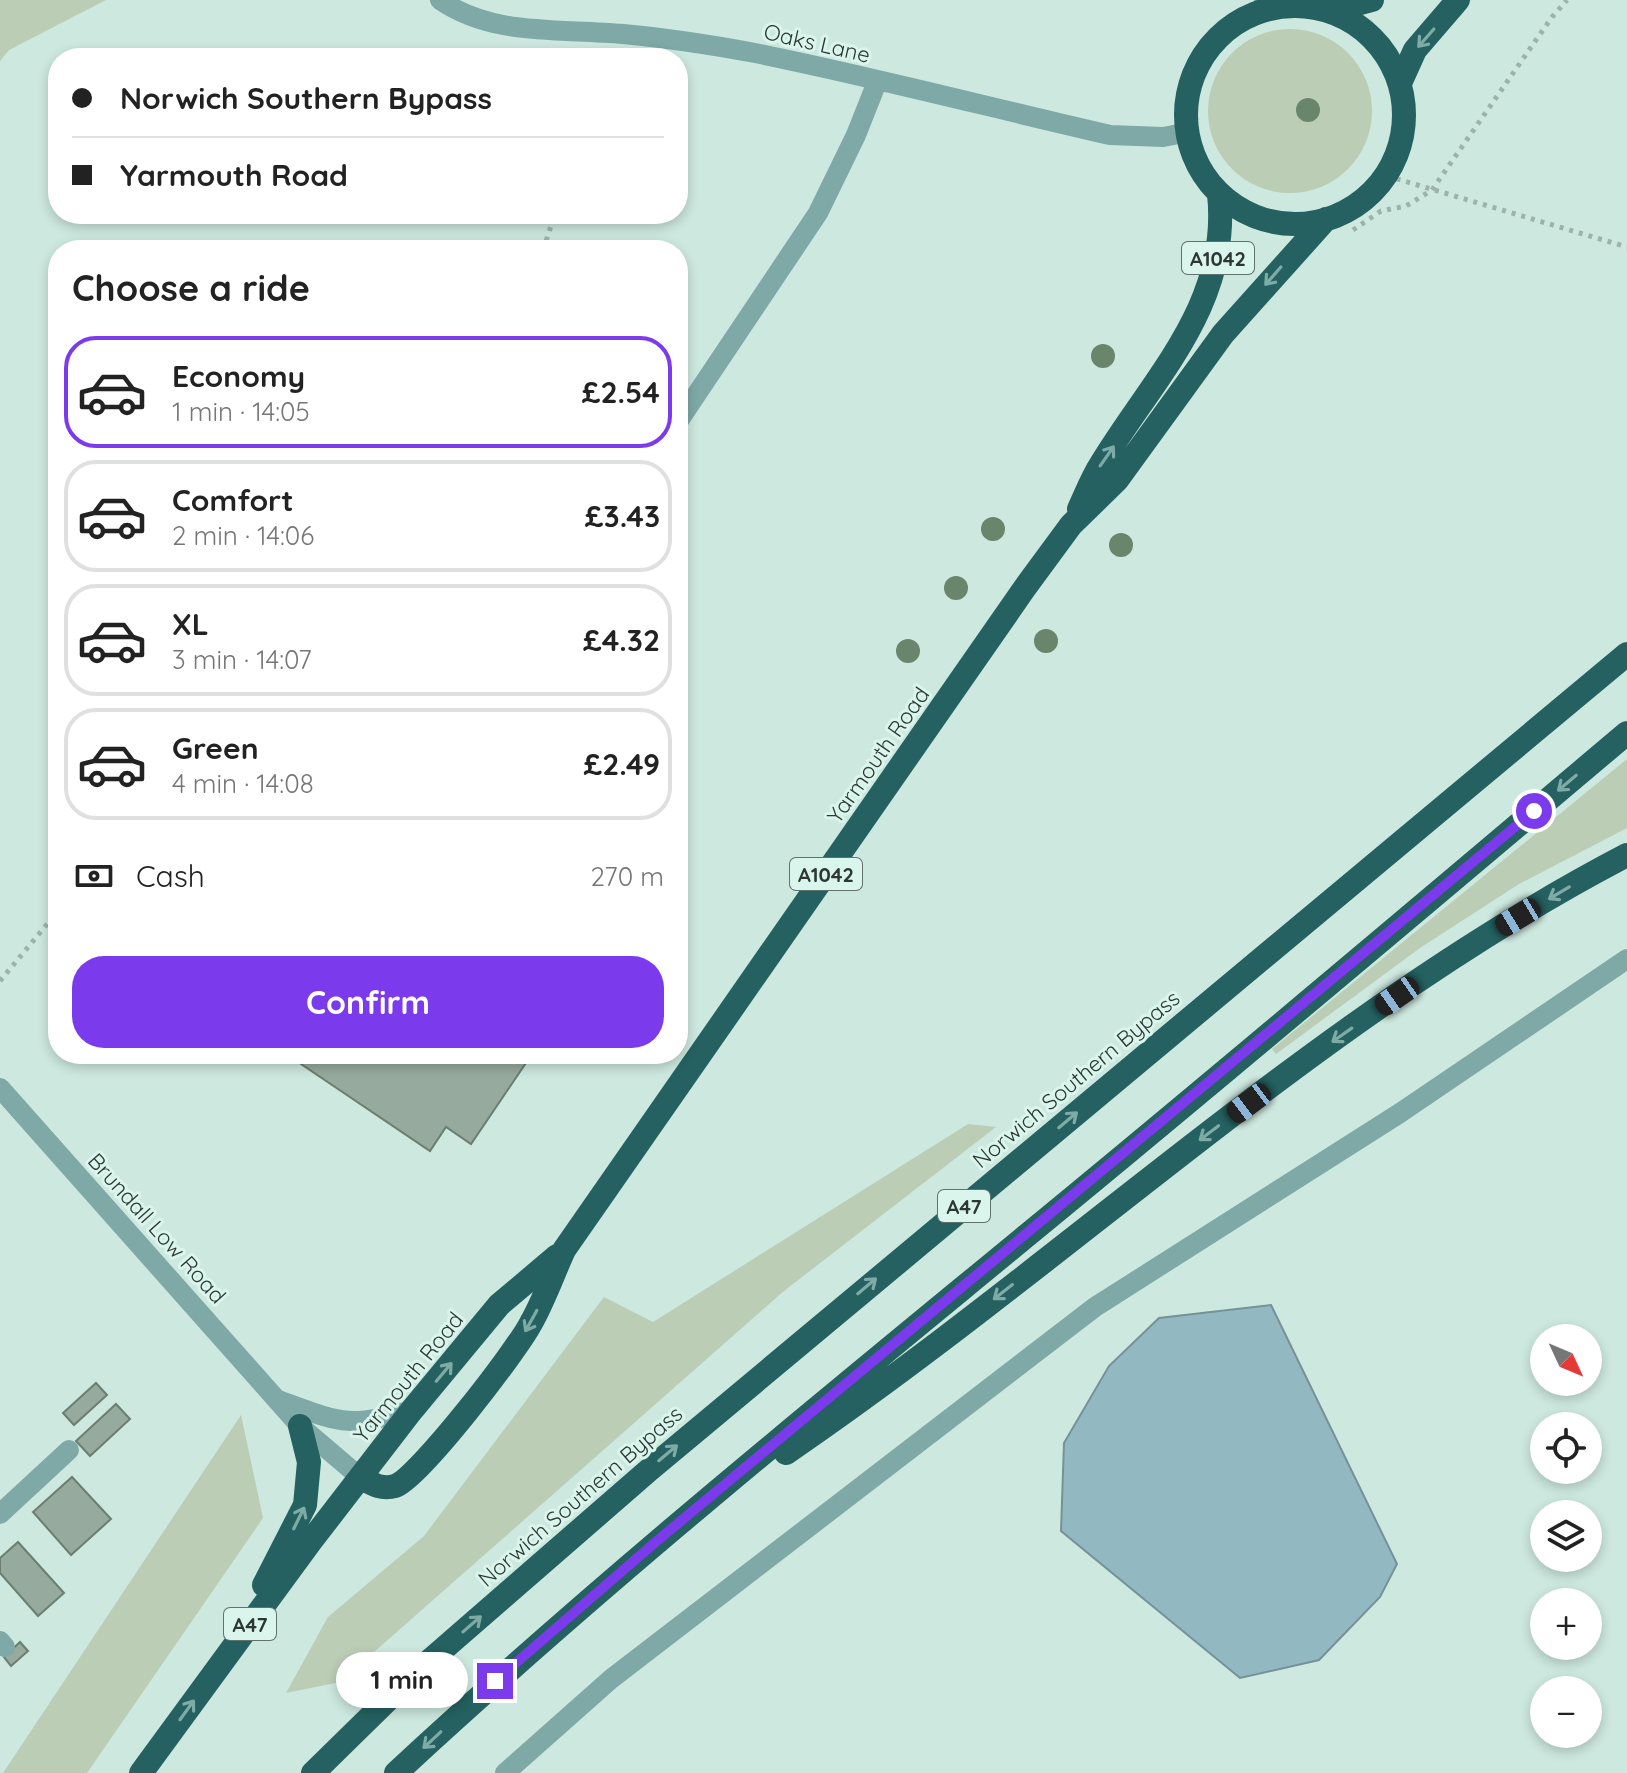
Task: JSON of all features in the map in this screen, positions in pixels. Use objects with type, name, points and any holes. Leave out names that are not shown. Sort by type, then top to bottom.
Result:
[{"type":"highway","points":[[1331,11],[1377,44],[1401,81],[1407,109],[1403,145],[1387,176],[1368,198],[1326,219],[1279,220],[1247,212],[1219,194],[1197,166],[1184,133],[1186,91],[1202,54],[1231,25],[1264,5],[1331,11],[1372,0]]},
{"type":"highway","points":[[1401,81],[1415,50],[1458,0]]},
{"type":"highway","name":"Yarmouth Road","points":[[1071,525],[1100,465],[1153,391],[1195,319],[1219,252],[1223,227],[1219,194]]},
{"type":"highway","name":"Yarmouth Road","points":[[564,1250],[499,1305],[412,1410],[361,1478],[377,1487],[392,1487],[406,1482],[429,1459],[530,1325],[564,1250],[1024,589],[1071,525],[1117,480],[1223,334],[1326,219]]},
{"type":"highway","name":"Norwich Southern Bypass","points":[[313,1773],[411,1677],[660,1460],[1627,654]]},
{"type":"highway","points":[[396,1773],[515,1663],[658,1540],[1062,1207],[1627,733]]},
{"type":"highway","points":[[658,1540],[879,1390],[1233,1115],[1449,959],[1627,855]]},
{"type":"highway","name":"A47","points":[[223,1661],[305,1505],[309,1462],[300,1426]]},
{"type":"highway","name":"A47","points":[[141,1773],[361,1478]]},
{"type":"street","name":"Oaks Lane","points":[[440,0],[451,8],[498,24],[545,32],[621,34],[754,53],[1110,135],[1163,137],[1184,133]]},
{"type":"street","points":[[688,407],[818,213],[856,135],[877,82]]},
{"type":"street","points":[[505,1773],[611,1679],[1095,1307],[1400,1113],[1627,959]]},
{"type":"street","name":"Brundall Low Road","points":[[0,1088],[300,1426],[361,1478]]},
{"type":"street","name":"Brundall Low Road","points":[[278,1400],[335,1422],[357,1423],[412,1410]]},
{"type":"street","points":[[0,1514],[69,1450]]},
{"type":"path","points":[[1432,190],[1542,30],[1567,0]]},
{"type":"path","points":[[1387,176],[1627,247]]},
{"type":"path","points":[[0,981],[48,923]]},
{"type":"green space","points":[[0,0],[106,0],[9,50],[0,61]]},
{"type":"green space","points":[[1290,29],[1321,36],[1348,53],[1365,80],[1372,111],[1365,142],[1348,169],[1321,186],[1290,193],[1259,186],[1232,169],[1215,142],[1208,111],[1215,80],[1232,53],[1259,36]]},
{"type":"green space","points":[[1627,759],[1627,828],[1519,884],[1420,948],[1276,1054],[1272,1049]]},
{"type":"green space","points":[[968,1124],[996,1127],[784,1291],[340,1682],[286,1693],[328,1617],[424,1536],[604,1297],[653,1322]]},
{"type":"green space","points":[[241,1415],[263,1518],[87,1773],[3,1773]]},
{"type":"water","points":[[1271,1305],[1397,1564],[1380,1597],[1319,1660],[1240,1678],[1061,1531],[1064,1443],[1109,1366],[1159,1318]]},
{"type":"building","points":[[301,1064],[525,1064],[471,1144],[446,1127],[430,1151]]},
{"type":"building","points":[[96,1383],[107,1395],[74,1425],[63,1413]]},
{"type":"building","points":[[116,1404],[130,1419],[90,1456],[76,1441]]},
{"type":"building","points":[[72,1477],[111,1519],[71,1555],[33,1512]]},
{"type":"building","points":[[18,1542],[64,1593],[38,1616],[0,1573],[0,1558]]},
{"type":"building","points":[[20,1642],[28,1651],[11,1666],[4,1657]]},
{"type":"route","points":[[495,1681],[658,1540],[1062,1207],[1534,811]]}]
